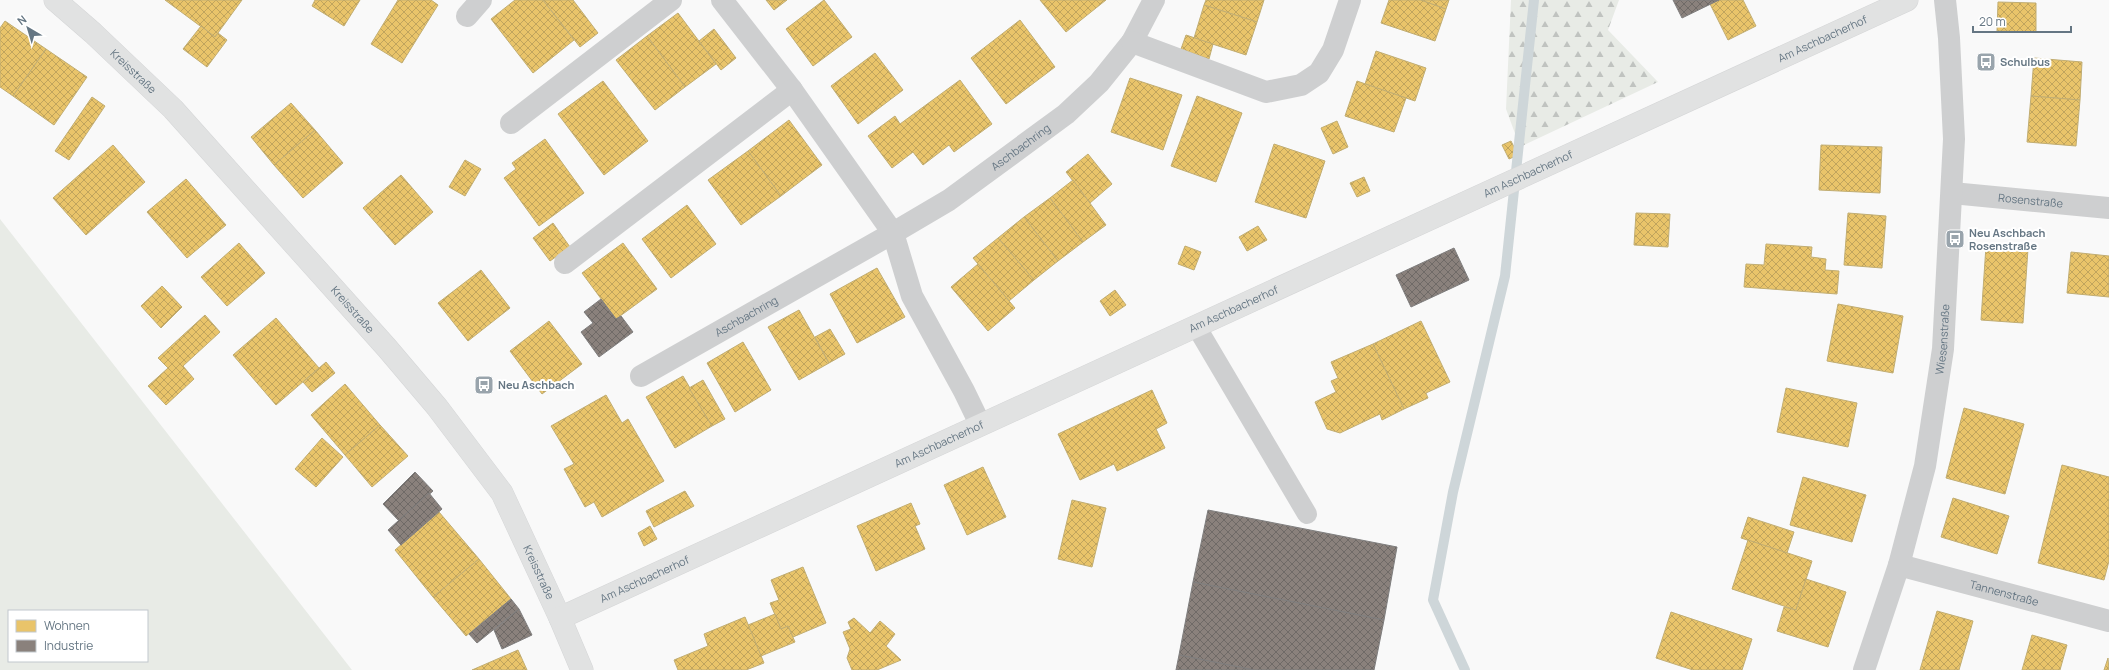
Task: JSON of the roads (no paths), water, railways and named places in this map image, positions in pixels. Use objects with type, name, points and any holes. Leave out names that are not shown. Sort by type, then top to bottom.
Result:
[{"type":"street","name":"Kreisstraße","points":[[55,0],[93,33],[173,109],[387,348],[437,407],[502,493],[560,618],[582,670]]},
{"type":"street","points":[[511,123],[671,0]]},
{"type":"street","points":[[722,0],[792,90],[893,233],[912,296],[964,391],[980,424]]},
{"type":"street","name":"Aschbachring","points":[[640,376],[949,200],[1066,114],[1099,83],[1132,42],[1154,0]]},
{"type":"street","points":[[1132,42],[1266,92],[1301,85],[1319,73],[1333,50],[1350,0]]},
{"type":"street","name":"Am Aschbacherhof","points":[[560,618],[1907,0]]},
{"type":"street","name":"Wiesenstraße","points":[[1864,670],[1899,565],[1925,466],[1943,349],[1954,139],[1949,38],[1945,0]]},
{"type":"street","points":[[565,263],[792,90]]},
{"type":"street","name":"Rosenstraße","points":[[1952,193],[2109,208]]},
{"type":"street","name":"Tannenstraße","points":[[1899,565],[2109,621]]},
{"type":"lane","points":[[1196,326],[1307,514]]},
{"type":"waterway","points":[[1465,670],[1433,600],[1453,492],[1505,276],[1534,0]]},
{"type":"place","name":"Schulbus","points":[[1986,62]]},
{"type":"place","name":"Neu Aschbach Rosenstraße","points":[[1955,239]]},
{"type":"place","name":"Neu Aschbach","points":[[484,385]]}]
